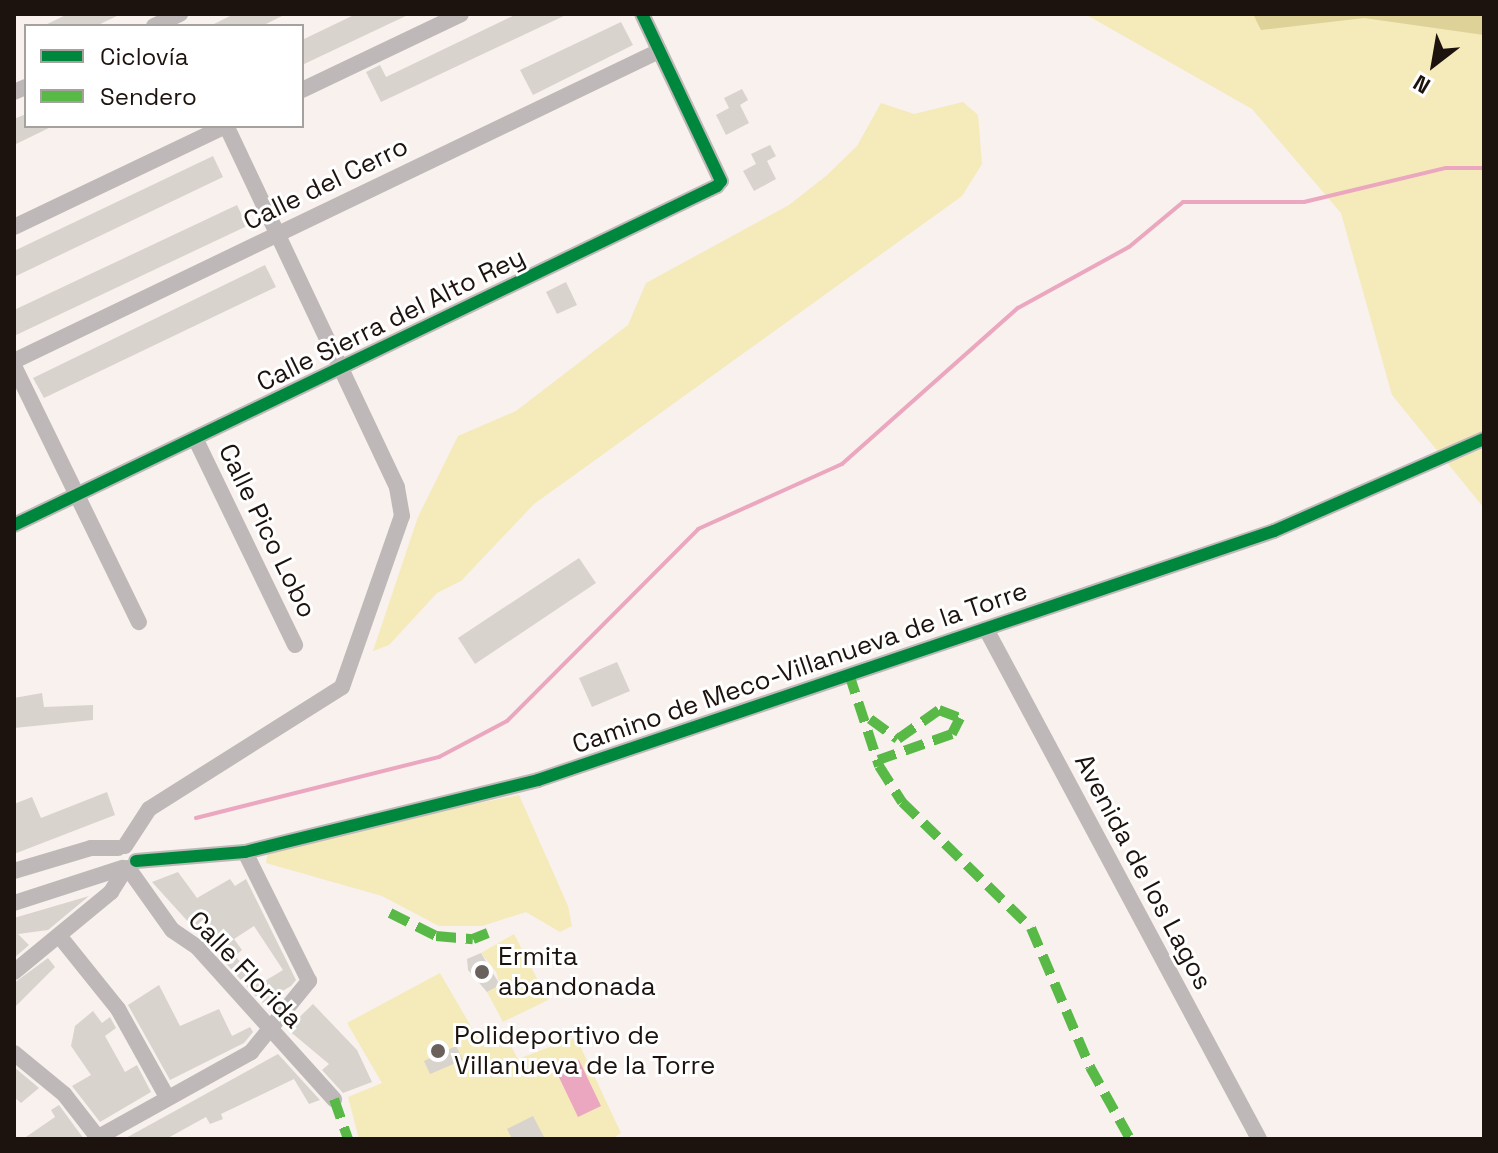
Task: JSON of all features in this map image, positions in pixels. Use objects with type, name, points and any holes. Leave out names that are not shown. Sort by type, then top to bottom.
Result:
[{"type":"street","points":[[304,89],[461,14]]},
{"type":"street","points":[[642,14],[659,51]]},
{"type":"street","name":"Calle Sierra del Alto Rey","points":[[14,525],[721,181],[659,51]]},
{"type":"street","name":"Calle del Cerro","points":[[14,363],[659,51]]},
{"type":"street","points":[[14,227],[222,128]]},
{"type":"street","points":[[14,871],[91,848],[122,847],[149,809],[315,708],[342,687],[354,663],[402,516],[397,487],[227,128]]},
{"type":"street","points":[[14,363],[139,622]]},
{"type":"street","name":"Calle Pico Lobo","points":[[195,438],[295,645]]},
{"type":"street","name":"Camino de Meco-Villanueva de la Torre","points":[[14,903],[128,866],[245,852],[538,780],[1274,531],[1484,439]]},
{"type":"street","name":"Avenida de los Lagos","points":[[986,629],[1259,1139]]},
{"type":"street","name":"Calle Florida","points":[[122,847],[135,850],[128,866],[172,930],[197,947],[270,1032],[334,1099]]},
{"type":"street","points":[[14,1053],[64,1094],[97,1138],[251,1052],[309,981],[245,852]]},
{"type":"street","points":[[14,972],[61,938],[111,892],[128,866]]},
{"type":"street","points":[[61,938],[118,1009],[167,1097]]},
{"type":"shaded area","points":[[1085,14],[1484,14],[1484,508],[1392,395],[1341,213],[1252,109]]},
{"type":"shaded area","points":[[1253,14],[1484,14],[1484,35],[1364,18],[1261,30]]},
{"type":"shaded area","points":[[963,102],[978,115],[982,164],[962,196],[534,504],[461,581],[437,593],[389,645],[373,651],[418,517],[458,436],[516,411],[628,325],[646,283],[789,205],[826,176],[857,146],[881,103],[914,114]]},
{"type":"shaded area","points":[[519,795],[568,906],[572,926],[560,932],[526,912],[482,926],[439,926],[382,896],[266,863],[269,846]]},
{"type":"shaded area","points":[[514,934],[548,1000],[503,1022],[487,992],[500,985],[496,972],[481,953]]},
{"type":"shaded area","name":"Polideportivo de Villanueva de la Torre","points":[[440,973],[480,1042],[504,1033],[518,1059],[576,1037],[621,1133],[612,1139],[359,1139],[348,1097],[382,1083],[347,1023]]},
{"type":"shaded area","points":[[579,1060],[601,1106],[578,1117],[556,1071]]},
{"type":"building","points":[[68,14],[121,14],[100,24],[47,24]]},
{"type":"building","points":[[234,14],[286,14],[266,24],[214,24]]},
{"type":"building","points":[[356,14],[410,14],[304,64],[304,39]]},
{"type":"building","points":[[517,14],[568,14],[381,102],[366,72],[380,65],[386,77]]},
{"type":"building","points":[[621,22],[633,45],[533,95],[520,70]]},
{"type":"building","points":[[742,89],[748,100],[740,105],[749,123],[726,135],[716,115],[729,108],[724,98]]},
{"type":"building","points":[[24,115],[24,128],[49,128],[14,145],[14,119]]},
{"type":"building","points":[[770,145],[776,156],[767,161],[776,179],[754,191],[743,171],[756,164],[751,154]]},
{"type":"building","points":[[213,156],[223,177],[14,277],[14,251]]},
{"type":"building","points":[[237,205],[247,226],[14,336],[14,310]]},
{"type":"building","points":[[265,265],[276,287],[44,398],[33,378]]},
{"type":"building","points":[[566,282],[577,305],[557,314],[546,292]]},
{"type":"building","points":[[579,558],[596,583],[475,664],[458,638]]},
{"type":"building","points":[[617,662],[630,691],[592,707],[579,678]]},
{"type":"building","points":[[42,693],[44,707],[93,705],[93,720],[14,728],[14,698]]},
{"type":"building","points":[[107,792],[115,815],[14,854],[14,804],[32,797],[41,818]]},
{"type":"building","points":[[178,872],[197,898],[230,879],[235,886],[246,879],[296,980],[262,1003],[152,882]],"holes":[[[254,926],[283,970],[260,984],[235,956],[242,950],[234,939]]]},
{"type":"building","points":[[89,896],[48,930],[18,934],[29,945],[14,958],[14,918]]},
{"type":"building","name":"Ermita abandonada","points":[[481,953],[500,985],[487,992],[468,970],[467,959]]},
{"type":"building","points":[[48,958],[55,967],[14,1008],[14,983]]},
{"type":"building","points":[[159,985],[180,1026],[219,1009],[232,1036],[250,1027],[253,1032],[244,1043],[170,1080],[128,1005]]},
{"type":"building","points":[[313,1004],[357,1050],[372,1082],[343,1093],[322,1070],[329,1064],[287,1029]]},
{"type":"building","points":[[93,1011],[102,1023],[110,1017],[116,1028],[105,1036],[125,1072],[137,1065],[151,1092],[100,1122],[72,1086],[91,1075],[71,1046],[75,1026]]},
{"type":"building","points":[[456,1046],[463,1060],[430,1074],[424,1061]]},
{"type":"building","points":[[278,1054],[320,1100],[309,1104],[294,1079],[221,1114],[223,1119],[210,1124],[206,1117],[166,1139],[124,1139]]},
{"type":"building","points":[[14,1067],[39,1088],[21,1103],[14,1097]]},
{"type":"building","points":[[59,1105],[84,1139],[23,1139],[55,1117],[51,1110]]},
{"type":"building","points":[[533,1116],[545,1139],[512,1139],[507,1129]]},
{"type":"waterway","points":[[196,818],[439,757],[507,721],[698,529],[842,464],[1018,308],[1129,247],[1183,202],[1304,202],[1446,168],[1484,168]]},
{"type":"marked path","points":[[849,674],[879,766],[902,802],[1031,928],[1090,1067],[1130,1139]]},
{"type":"marked path","points":[[870,719],[898,739],[939,710],[960,718],[952,734],[878,760]]},
{"type":"marked path","points":[[390,913],[436,936],[473,939],[488,933]]},
{"type":"marked path","points":[[334,1099],[348,1139]]},
{"type":"cycle path","points":[[14,525],[717,186],[721,181],[642,14]]},
{"type":"cycle path","points":[[136,861],[245,852],[538,780],[1274,531],[1484,439]]},
{"type":"place","name":"Ermita abandonada","points":[[482,972]]},
{"type":"place","name":"Polideportivo de Villanueva de la Torre","points":[[438,1051]]}]
